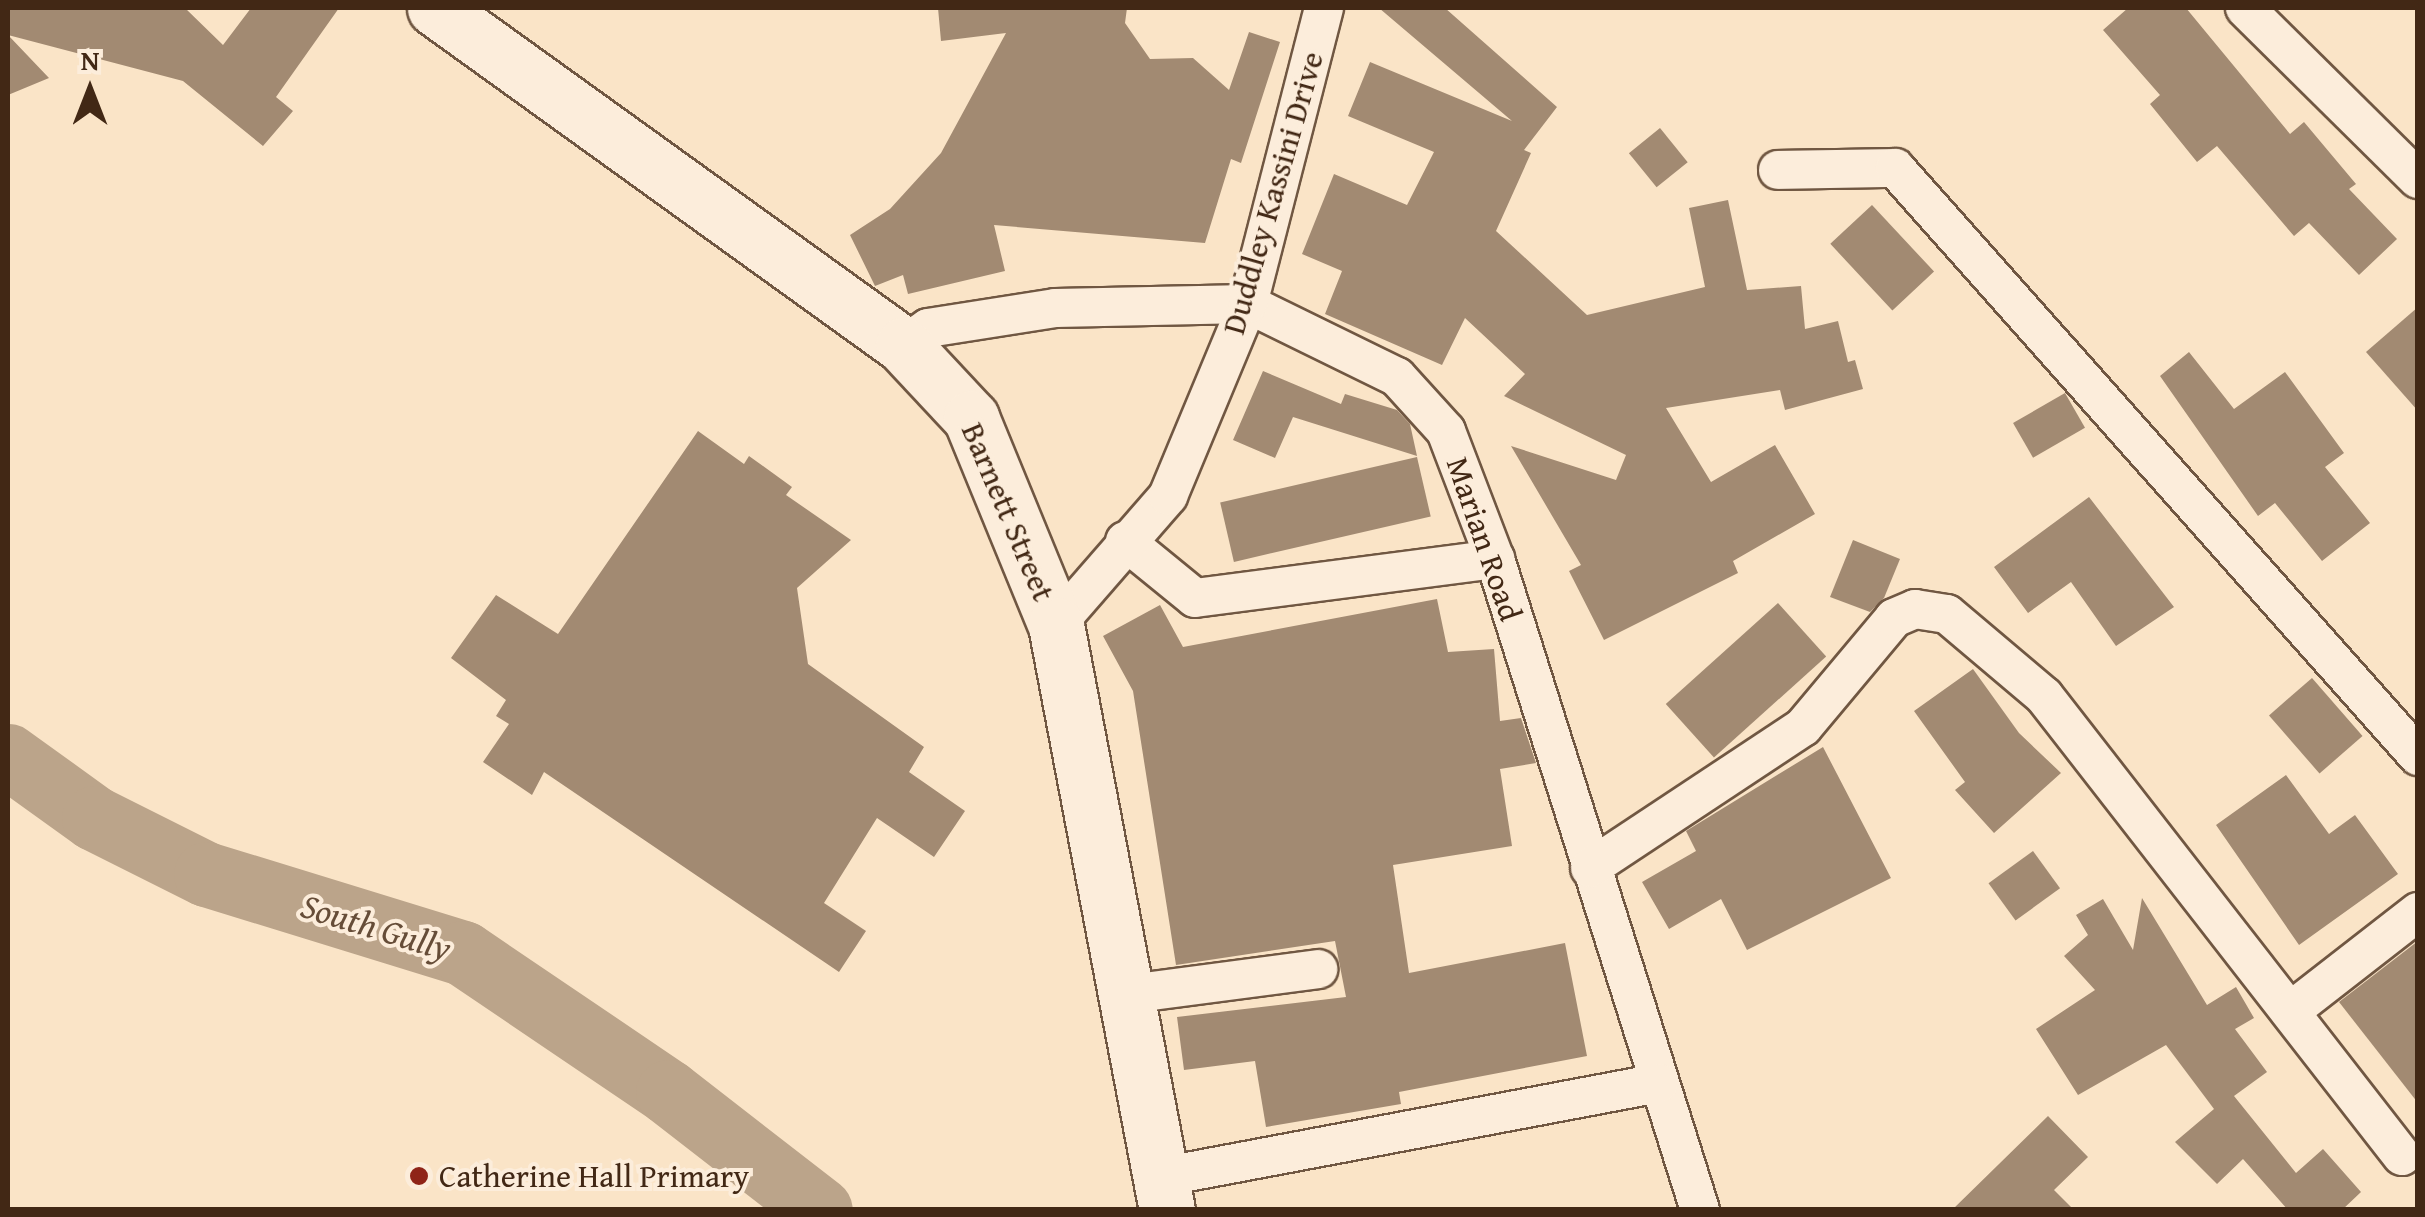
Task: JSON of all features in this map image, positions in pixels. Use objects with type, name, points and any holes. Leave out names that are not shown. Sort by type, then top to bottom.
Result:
[{"type":"main road","name":"Barnett Street","points":[[436,8],[904,345],[971,418],[1056,626],[1164,1193]]},
{"type":"street","name":"Duddley Kassini Drive","points":[[1056,626],[1125,541],[1168,496],[1248,304],[1324,8]]},
{"type":"street","points":[[2245,8],[2418,179]]},
{"type":"street","points":[[1778,170],[1895,168],[2418,756]]},
{"type":"street","name":"Marian Road","points":[[904,345],[928,328],[1055,308],[1248,304],[1397,378],[1446,432],[1495,559],[1700,1210]]},
{"type":"street","points":[[1125,541],[1195,598],[1495,559]]},
{"type":"street","points":[[1590,868],[1803,727],[1894,618],[1915,608],[1947,614],[2044,696],[2402,1156]]},
{"type":"street","points":[[2292,1010],[2418,912]]},
{"type":"street","points":[[1129,994],[1318,970]]},
{"type":"street","points":[[1164,1193],[1659,1083]]},
{"type":"building","points":[[8,8],[185,8],[223,45],[251,8],[339,8],[276,97],[293,111],[263,146],[183,81],[8,35]]},
{"type":"building","points":[[938,8],[1127,8],[1125,23],[1150,59],[1193,58],[1229,90],[1249,32],[1280,42],[1241,163],[1231,159],[1205,243],[994,225],[1005,271],[908,294],[903,275],[875,286],[850,235],[890,209],[941,153],[1006,33],[941,41]]},
{"type":"building","points":[[1379,8],[1445,8],[1557,107],[1524,150],[1531,153],[1496,231],[1587,315],[1705,287],[1689,208],[1728,200],[1747,290],[1801,286],[1805,329],[1838,321],[1848,362],[1855,360],[1863,389],[1785,410],[1780,390],[1666,408],[1711,482],[1775,445],[1815,514],[1733,561],[1738,573],[1604,640],[1569,571],[1581,565],[1511,446],[1616,480],[1626,455],[1504,396],[1525,374],[1465,318],[1442,365],[1325,314],[1342,271],[1302,254],[1334,174],[1407,205],[1434,152],[1348,116],[1370,62],[1512,121]]},
{"type":"building","points":[[2128,8],[2186,8],[2290,134],[2304,122],[2356,184],[2349,189],[2397,239],[2359,275],[2309,223],[2294,236],[2217,146],[2197,162],[2150,104],[2160,95],[2103,30]]},
{"type":"building","points":[[8,35],[49,78],[8,95]]},
{"type":"building","points":[[1660,128],[1688,162],[1657,187],[1629,153]]},
{"type":"building","points":[[1872,205],[1934,272],[1892,310],[1830,244]]},
{"type":"building","points":[[2418,307],[2418,411],[2366,352]]},
{"type":"building","points":[[2189,352],[2234,409],[2285,372],[2344,453],[2325,467],[2370,523],[2322,561],[2275,503],[2258,516],[2160,376]]},
{"type":"building","points":[[1263,371],[1341,404],[1345,394],[1397,410],[1410,424],[1417,456],[1293,417],[1275,458],[1233,440]]},
{"type":"building","points":[[2065,393],[2085,428],[2033,458],[2013,423]]},
{"type":"building","points":[[698,431],[744,464],[749,456],[792,487],[786,495],[851,540],[797,588],[808,664],[924,747],[909,772],[965,811],[934,857],[877,818],[824,903],[866,931],[839,972],[544,772],[532,795],[483,762],[509,724],[496,716],[506,700],[451,658],[496,595],[558,634]]},
{"type":"building","points":[[1417,457],[1431,516],[1234,562],[1220,502]]},
{"type":"building","points":[[2089,497],[2174,607],[2116,646],[2071,582],[2028,613],[1994,567]]},
{"type":"building","points":[[1853,540],[1900,559],[1884,598],[1870,612],[1830,597]]},
{"type":"building","points":[[1437,599],[1448,652],[1494,649],[1500,721],[1521,718],[1536,763],[1500,769],[1512,846],[1393,865],[1409,973],[1565,943],[1587,1056],[1399,1092],[1401,1104],[1266,1127],[1255,1061],[1184,1070],[1177,1017],[1346,997],[1335,941],[1176,965],[1133,691],[1103,636],[1160,605],[1183,647]]},
{"type":"building","points":[[1778,603],[1826,657],[1714,758],[1666,704]]},
{"type":"building","points":[[1973,669],[2019,733],[2061,773],[1994,833],[1955,790],[1965,782],[1914,711]]},
{"type":"building","points":[[2312,678],[2363,736],[2319,774],[2269,715]]},
{"type":"building","points":[[1823,747],[1891,878],[1747,950],[1721,899],[1669,929],[1642,882],[1696,851],[1686,831]]},
{"type":"building","points":[[2286,775],[2329,834],[2355,815],[2398,874],[2299,945],[2216,825]]},
{"type":"building","points":[[2033,851],[2060,888],[2016,921],[1989,883]]},
{"type":"building","points":[[2142,898],[2207,1005],[2236,987],[2254,1018],[2235,1029],[2267,1072],[2234,1096],[2296,1173],[2323,1149],[2361,1192],[2342,1210],[2288,1210],[2243,1159],[2217,1184],[2175,1142],[2214,1109],[2166,1045],[2078,1095],[2036,1029],[2095,990],[2064,956],[2088,935],[2076,915],[2103,899],[2133,950]]},
{"type":"building","points":[[2418,941],[2418,1103],[2339,1002]]},
{"type":"building","points":[[2048,1116],[2088,1157],[2054,1190],[2074,1210],[1952,1210]]},
{"type":"waterway","name":"South Gully","points":[[8,756],[94,818],[206,874],[463,953],[668,1092],[820,1210]]},
{"type":"place","name":"Catherine Hall Primary","points":[[419,1176]]}]
